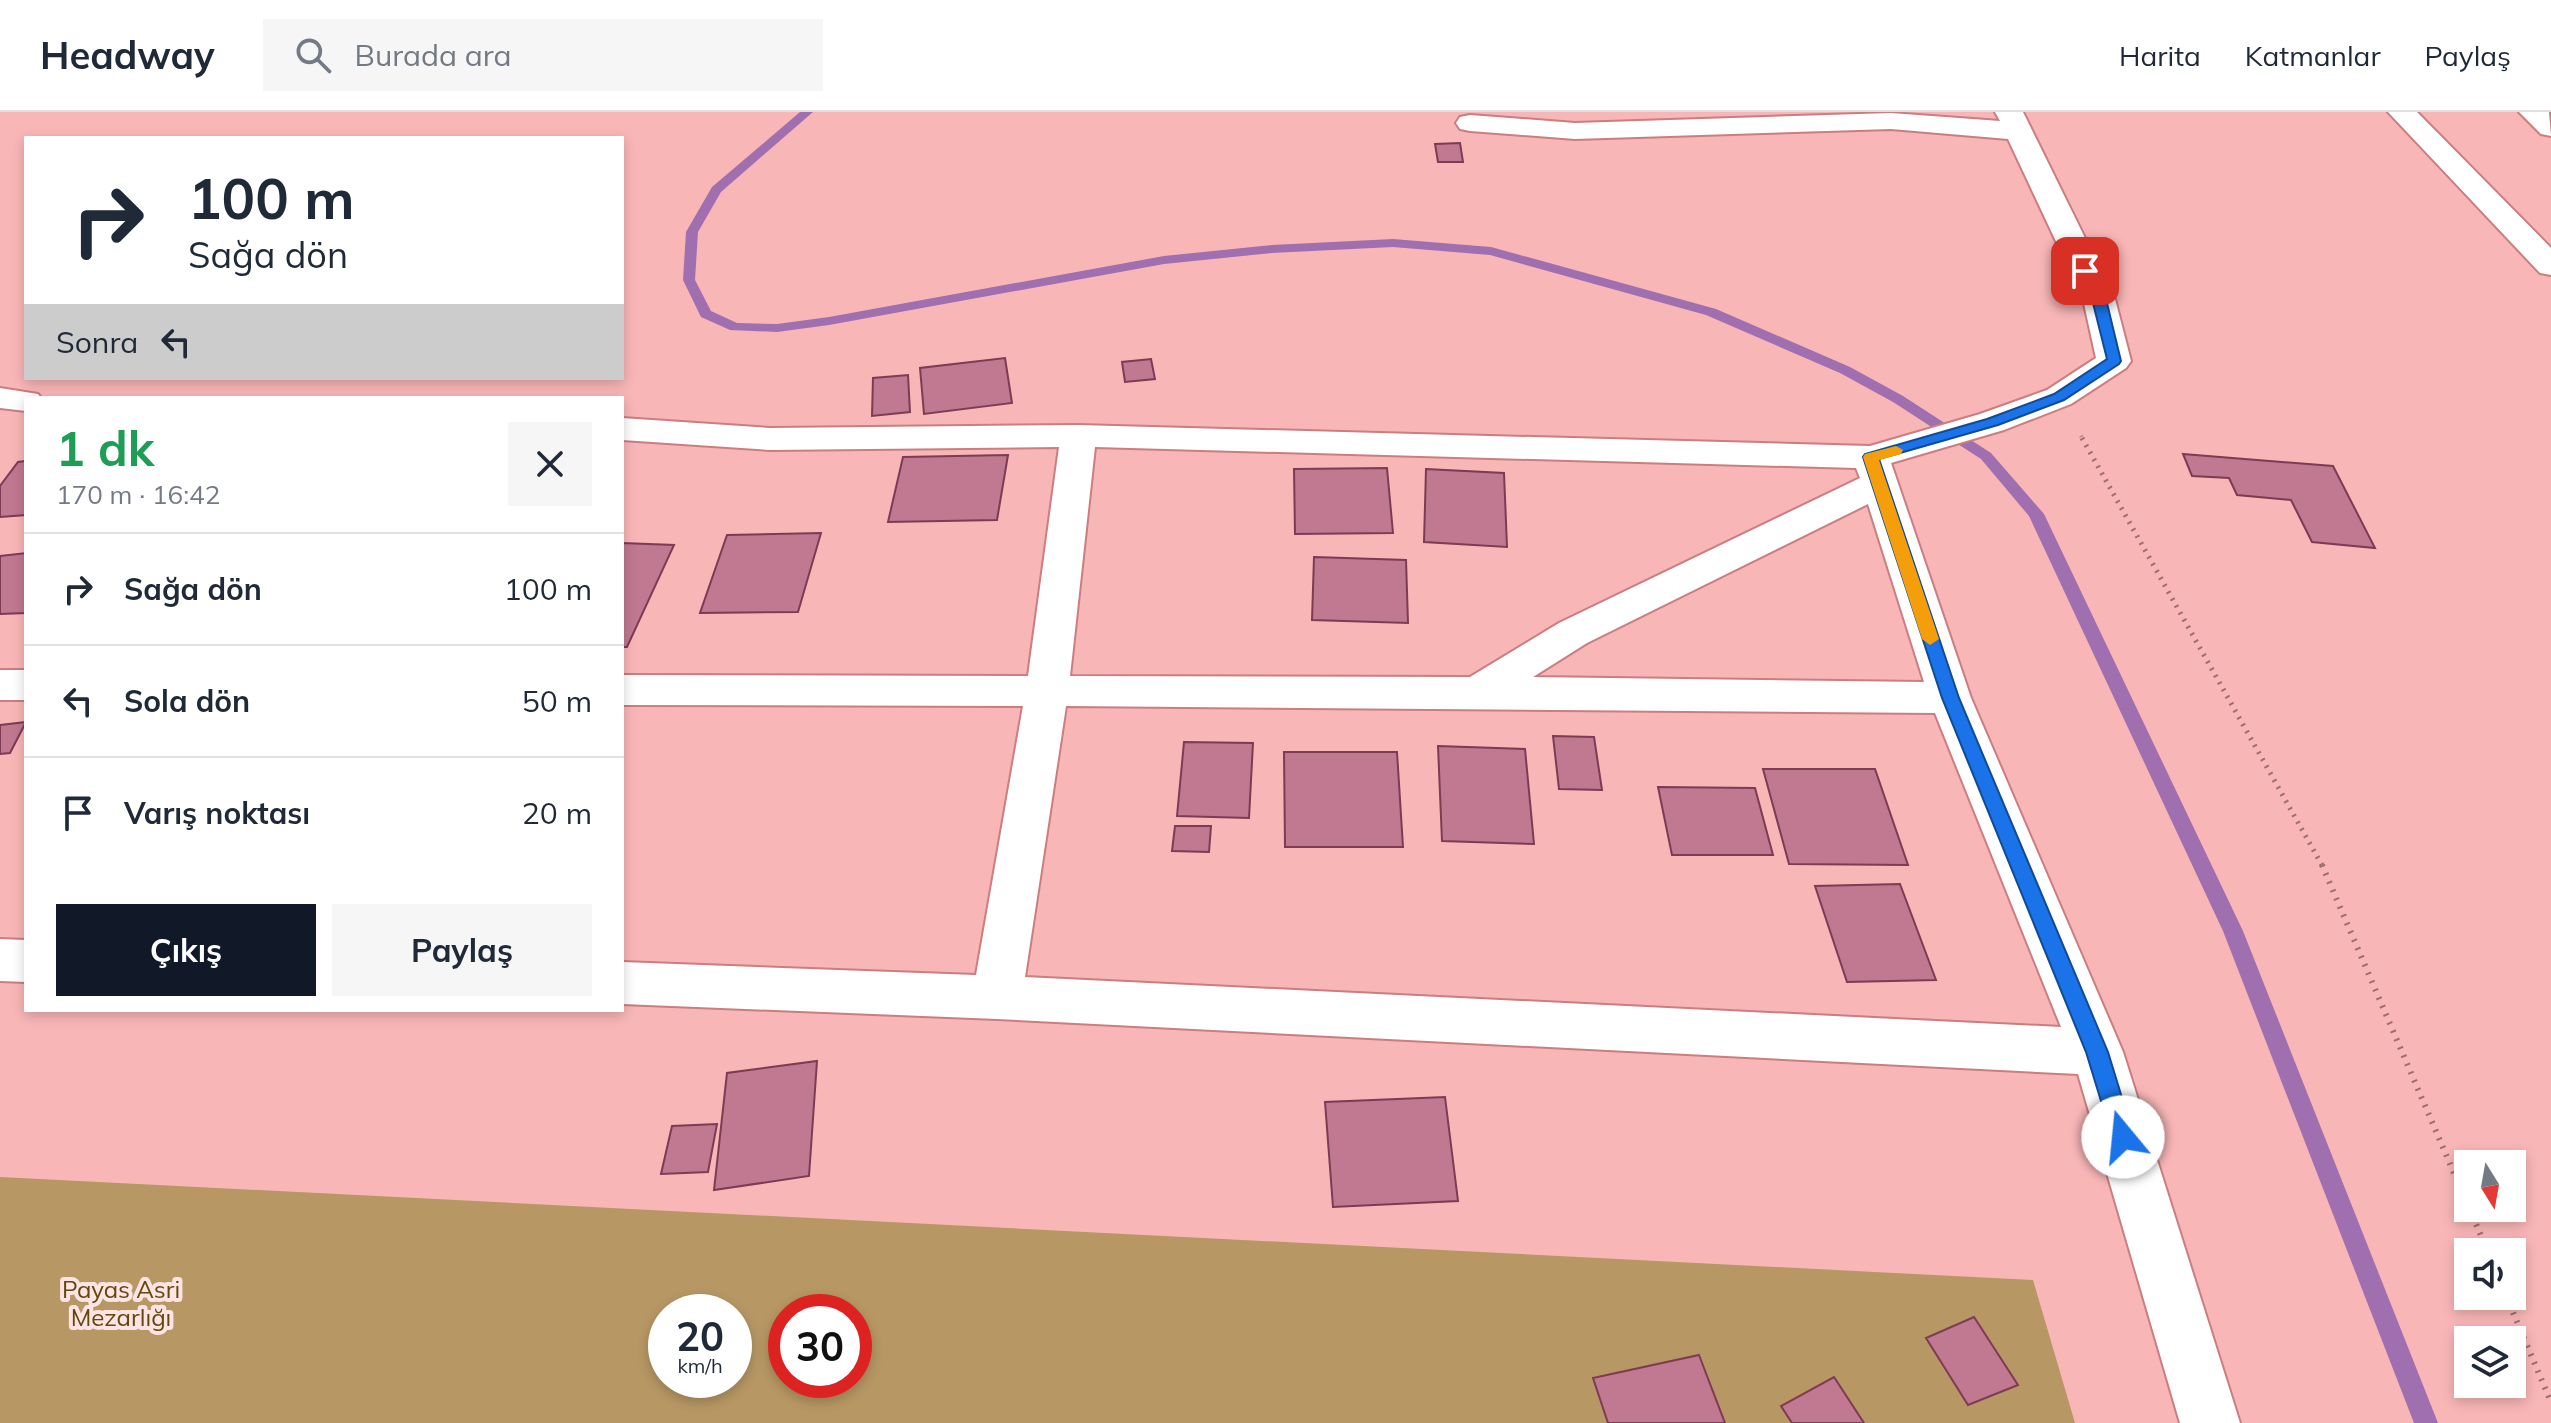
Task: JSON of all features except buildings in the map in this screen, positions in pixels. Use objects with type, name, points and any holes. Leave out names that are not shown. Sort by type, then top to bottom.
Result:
[{"type":"main road","points":[[2402,112],[2551,266]]},
{"type":"main road","points":[[2533,112],[2551,128]]},
{"type":"main road","points":[[1470,123],[1575,131],[1891,121],[2012,121],[2099,299],[2114,361],[2059,397],[1921,444],[1573,633],[1477,692]]},
{"type":"main road","points":[[0,398],[24,401]]},
{"type":"main road","points":[[624,429],[770,439],[1078,436],[1874,471]]},
{"type":"main road","points":[[997,997],[1047,692],[1078,436]]},
{"type":"main road","points":[[1874,471],[1950,698],[2097,1052],[2210,1423]]},
{"type":"main road","points":[[0,685],[24,685]]},
{"type":"main road","points":[[624,690],[1477,692],[1950,698]]},
{"type":"main road","points":[[0,960],[24,961]]},
{"type":"main road","points":[[624,983],[997,997],[2097,1052]]},
{"type":"path","points":[[2059,397],[2327,873],[2454,1174]]},
{"type":"path","points":[[2512,1310],[2551,1402]]},
{"type":"green space","name":"Payas Asri Mezarlığı","points":[[0,1177],[2033,1280],[2075,1423],[0,1423]]},
{"type":"waterway","points":[[807,112],[716,190],[692,232],[689,280],[706,314],[735,327],[777,328],[829,321],[1164,260],[1272,249],[1393,243],[1491,251],[1711,312],[1845,370],[1898,399],[1986,456],[2036,514],[2233,931],[2426,1423]]},
{"type":"slow traffic","points":[[1896,450],[1871,457],[1930,639]]},
{"type":"route","points":[[2085,271],[2099,299],[2114,361],[2059,397],[1992,422],[1871,457],[1950,698],[2097,1052],[2123,1137]]}]
